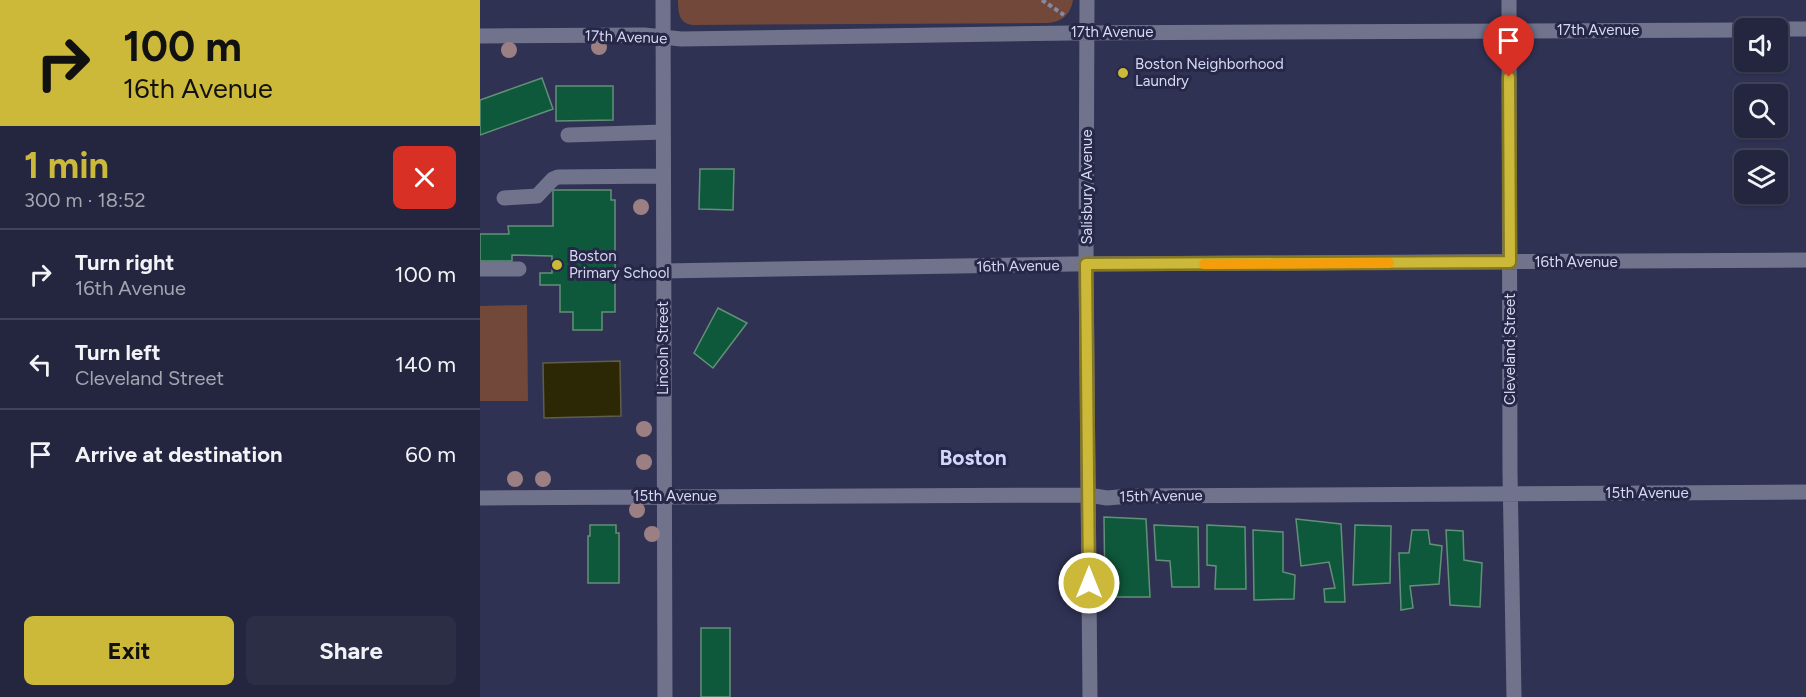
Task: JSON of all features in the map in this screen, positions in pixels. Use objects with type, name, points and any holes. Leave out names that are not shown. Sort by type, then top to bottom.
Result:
[{"type":"street","name":"Lincoln Street","points":[[663,0],[665,697]]},
{"type":"street","name":"Salisbury Avenue","points":[[1087,0],[1086,264],[1090,697]]},
{"type":"street","name":"Cleveland Street","points":[[1509,0],[1514,697]]},
{"type":"street","points":[[1788,29],[1806,29]]},
{"type":"street","name":"17th Avenue","points":[[480,36],[644,35],[663,38],[1088,33],[1734,30]]},
{"type":"street","points":[[568,135],[663,132]]},
{"type":"street","points":[[504,198],[537,196],[553,179],[558,177],[663,176]]},
{"type":"street","name":"16th Avenue","points":[[663,272],[1086,264],[1806,260]]},
{"type":"street","points":[[480,269],[519,269]]},
{"type":"street","name":"15th Avenue","points":[[480,498],[1088,495],[1107,498],[1806,492]]},
{"type":"path","points":[[1042,0],[1062,14]]},
{"type":"shaded area","points":[[678,0],[1073,0],[1065,16],[1058,21],[1048,23],[694,25],[685,22],[680,17]]},
{"type":"shaded area","points":[[527,305],[528,401],[480,401],[480,306]]},
{"type":"shaded area","points":[[620,361],[621,416],[544,418],[543,363]]},
{"type":"building","points":[[542,78],[553,109],[480,135],[480,100]]},
{"type":"building","points":[[556,86],[613,86],[613,120],[556,121]]},
{"type":"building","points":[[700,169],[734,169],[733,210],[699,209]]},
{"type":"building","points":[[553,190],[611,190],[611,200],[615,200],[615,312],[602,312],[602,330],[573,330],[573,312],[560,312],[560,285],[540,285],[540,273],[552,273],[552,256],[512,255],[512,261],[480,261],[480,234],[509,234],[508,226],[553,226]]},
{"type":"building","points":[[718,308],[747,323],[713,368],[694,353]]},
{"type":"building","points":[[1104,517],[1146,519],[1150,597],[1105,597]]},
{"type":"building","points":[[1296,519],[1341,524],[1345,602],[1325,602],[1324,589],[1335,588],[1329,562],[1301,566]]},
{"type":"building","points":[[590,525],[616,525],[616,533],[619,533],[619,583],[588,583]]},
{"type":"building","points":[[1154,525],[1198,527],[1199,587],[1172,587],[1170,561],[1156,560]]},
{"type":"building","points":[[1207,525],[1245,527],[1246,589],[1215,589],[1216,566],[1207,565]]},
{"type":"building","points":[[1355,525],[1391,526],[1390,583],[1353,585]]},
{"type":"building","points":[[1253,530],[1283,532],[1283,572],[1295,575],[1294,599],[1254,600]]},
{"type":"building","points":[[1412,530],[1428,530],[1430,544],[1442,546],[1439,584],[1410,586],[1413,608],[1401,610],[1399,553],[1409,553]]},
{"type":"building","points":[[1446,530],[1463,531],[1464,560],[1482,563],[1480,607],[1450,605]]},
{"type":"building","points":[[701,628],[730,628],[730,697],[701,697]]},
{"type":"slow traffic","points":[[1204,264],[1389,263]]},
{"type":"place","name":"Boston Neighborhood Laundry","points":[[1123,73]]},
{"type":"place","name":"Boston Primary School","points":[[557,265]]},
{"type":"district","name":"Boston","points":[[973,457]]},
{"type":"route","points":[[1089,583],[1086,264],[1510,262],[1509,77]]}]
